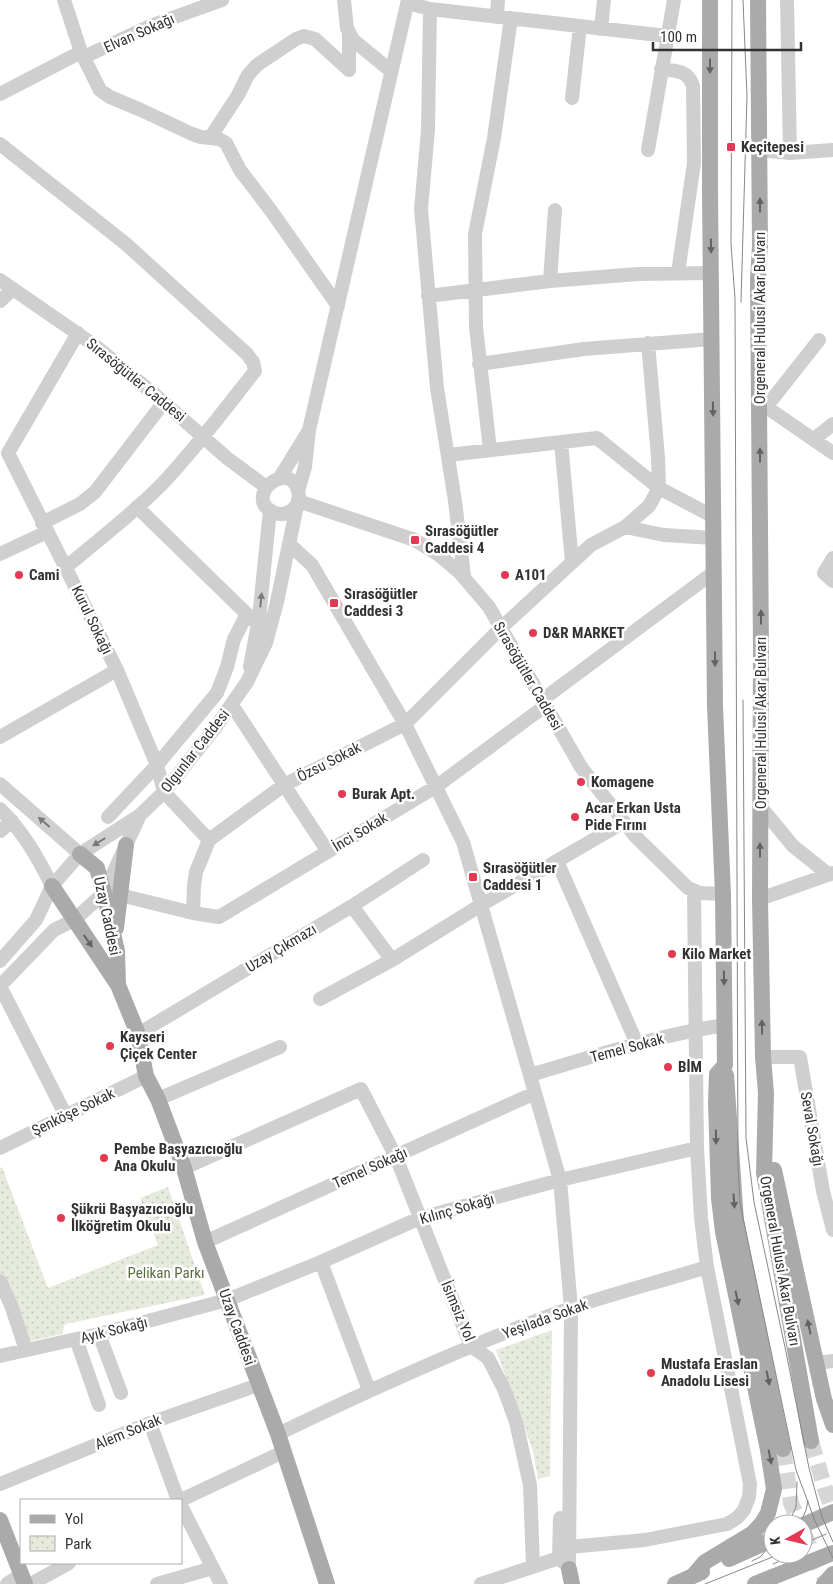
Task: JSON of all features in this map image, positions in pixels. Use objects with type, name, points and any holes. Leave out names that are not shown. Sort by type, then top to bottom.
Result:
[{"type":"main road","points":[[710,0],[715,706],[723,894],[725,1065],[736,1221],[783,1449]]},
{"type":"main road","name":"Orgeneral Hulusi Akar Bulvarı","points":[[758,0],[760,150],[758,279],[763,404],[760,898],[763,1057],[766,1093],[764,1173],[812,1441]]},
{"type":"main road","points":[[112,894],[126,845]]},
{"type":"main road","name":"Uzay Caddesi","points":[[80,854],[97,868],[112,894],[118,985]]},
{"type":"main road","name":"Uzay Caddesi","points":[[52,886],[118,985],[138,1034],[146,1076],[158,1099],[184,1168],[205,1242],[278,1434],[323,1583]]},
{"type":"main road","points":[[693,1576],[705,1562],[753,1532],[762,1523],[768,1513],[774,1488],[768,1450],[725,1242],[719,1198],[717,1074],[725,1065]]},
{"type":"main road","points":[[766,1093],[774,1170],[824,1399],[833,1425]]},
{"type":"main road","points":[[813,1521],[833,1512]]},
{"type":"main road","points":[[0,1520],[26,1581]]},
{"type":"main road","points":[[675,1584],[763,1544]]},
{"type":"main road","points":[[755,1584],[833,1553]]},
{"type":"main road","points":[[824,1584],[833,1574]]},
{"type":"street","points":[[64,0],[83,55],[100,90],[192,134],[219,139],[226,143],[240,170],[338,306]]},
{"type":"street","name":"Elvan Sokağı","points":[[0,94],[150,26],[222,0]]},
{"type":"street","points":[[210,138],[238,95],[248,75],[259,63],[296,39],[308,36],[318,42],[349,70],[349,34],[344,0]]},
{"type":"street","points":[[490,450],[479,364],[476,234],[494,138],[504,18],[498,0]]},
{"type":"street","points":[[600,28],[604,0]]},
{"type":"street","points":[[648,150],[674,0]]},
{"type":"street","points":[[787,0],[790,153]]},
{"type":"street","points":[[279,479],[309,430],[408,1],[430,9],[667,36]]},
{"type":"street","points":[[430,9],[428,130],[421,209],[437,388],[464,576]]},
{"type":"street","points":[[572,98],[580,26]]},
{"type":"street","points":[[349,34],[358,45],[391,70]]},
{"type":"street","points":[[661,69],[683,72],[689,77],[693,86],[694,163],[678,273]]},
{"type":"street","points":[[2,148],[113,233],[250,358],[255,371],[204,436],[176,468],[137,508],[65,568]]},
{"type":"street","points":[[760,150],[790,153],[833,150]]},
{"type":"street","points":[[550,281],[555,210]]},
{"type":"street","points":[[428,296],[550,281],[638,274],[711,273]]},
{"type":"street","name":"Sırasöğütler Caddesi","points":[[0,280],[78,333],[164,402],[238,467],[266,487]]},
{"type":"street","points":[[0,301],[13,288]]},
{"type":"street","name":"Kurul Sokağı","points":[[78,333],[8,453],[116,670],[157,765],[164,792]]},
{"type":"street","points":[[479,364],[584,349],[712,339]]},
{"type":"street","points":[[819,340],[763,404],[833,453]]},
{"type":"street","points":[[648,343],[659,488]]},
{"type":"street","points":[[0,554],[80,504],[95,492],[164,402]]},
{"type":"street","points":[[814,439],[833,424]]},
{"type":"street","name":"Olgunlar Caddesi","points":[[0,961],[36,920],[52,886],[80,854],[140,816],[164,792],[232,705],[247,682],[266,643],[277,602],[306,461],[309,430]]},
{"type":"street","points":[[448,455],[598,438],[659,488],[714,517]]},
{"type":"street","points":[[562,442],[572,562]]},
{"type":"street","points":[[279,479],[288,480],[293,483],[298,499],[289,512],[284,514],[270,510],[264,501],[266,487],[279,479]]},
{"type":"street","name":"Özsu Sokak","points":[[208,840],[284,785],[405,724],[501,628],[591,545],[625,527],[644,512],[659,488]]},
{"type":"street","name":"Sırasöğütler Caddesi","points":[[298,499],[416,540],[439,554],[464,576],[480,595],[501,628],[581,767],[635,836],[682,883],[694,891]]},
{"type":"street","points":[[137,508],[258,625]]},
{"type":"street","points":[[247,682],[258,625],[270,510]]},
{"type":"street","points":[[625,527],[664,535],[714,538]]},
{"type":"street","points":[[289,544],[312,565],[405,724],[464,842],[560,1180],[568,1309],[569,1546],[566,1570]]},
{"type":"street","points":[[833,558],[824,573],[833,581]]},
{"type":"street","name":"İnci Sokak","points":[[193,913],[219,917],[437,786],[714,572]]},
{"type":"street","points":[[108,817],[157,765],[217,693],[227,667],[234,639],[248,614]]},
{"type":"street","points":[[0,737],[116,670]]},
{"type":"street","points":[[232,705],[328,852]]},
{"type":"street","points":[[0,784],[80,854]]},
{"type":"street","points":[[66,1116],[0,986],[54,930],[74,920],[112,894],[193,913],[196,872],[208,840],[164,792]]},
{"type":"street","points":[[760,806],[793,846],[831,874]]},
{"type":"street","points":[[0,809],[12,821],[35,853],[52,886]]},
{"type":"street","name":"Olgunlar Caddesi","points":[[126,845],[140,816]]},
{"type":"street","points":[[0,831],[12,821]]},
{"type":"street","points":[[320,999],[392,960],[481,905],[624,822]]},
{"type":"street","name":"Uzay Çıkmazı","points":[[138,1034],[352,906],[423,860]]},
{"type":"street","points":[[558,861],[637,1044]]},
{"type":"street","points":[[760,898],[831,874]]},
{"type":"street","points":[[569,1546],[645,1540],[699,1531],[732,1521],[741,1514],[747,1504],[750,1484],[707,1267],[701,1218],[697,1148],[694,891],[707,894],[723,894]]},
{"type":"street","points":[[352,906],[392,960]]},
{"type":"street","name":"Temel Sokak","points":[[530,1075],[637,1044],[696,1029],[725,1025]]},
{"type":"street","points":[[158,1099],[280,1047]]},
{"type":"street","name":"Seval Sokağı","points":[[763,1057],[800,1057],[823,1191],[833,1230]]},
{"type":"street","name":"Şenköşe Sokak","points":[[0,1148],[146,1076]]},
{"type":"street","name":"İsimsiz Yol","points":[[184,1168],[362,1088],[396,1157],[471,1346],[488,1358],[504,1389],[516,1422],[530,1485],[534,1566]]},
{"type":"street","name":"Temel Sokağı","points":[[205,1242],[535,1093]]},
{"type":"street","name":"Kılınç Sokağı","points":[[227,1300],[321,1262],[420,1218],[560,1180],[697,1148]]},
{"type":"street","points":[[321,1262],[369,1390]]},
{"type":"street","name":"Yeşilada Sokak","points":[[278,1434],[369,1390],[471,1346],[568,1309],[707,1267]]},
{"type":"street","points":[[0,1281],[11,1305],[26,1350]]},
{"type":"street","name":"Ayık Sokağı","points":[[0,1356],[99,1334],[227,1300]]},
{"type":"street","points":[[566,1570],[568,1309]]},
{"type":"street","points":[[99,1334],[121,1393]]},
{"type":"street","points":[[76,1339],[99,1405]]},
{"type":"street","points":[[816,1363],[833,1361]]},
{"type":"street","name":"Alem Sokak","points":[[0,1484],[150,1423],[258,1385]]},
{"type":"street","points":[[150,1423],[180,1499]]},
{"type":"street","points":[[182,1499],[283,1452]]},
{"type":"street","points":[[182,1508],[221,1584]]},
{"type":"street","points":[[7,1584],[26,1581],[67,1564]]},
{"type":"street","points":[[481,1584],[534,1566],[566,1570]]},
{"type":"street","points":[[158,1584],[213,1568]]},
{"type":"green space","name":"Pelikan Parkı","points":[[2,1167],[48,1288],[158,1245],[140,1198],[168,1187],[205,1295],[65,1324],[62,1334],[26,1342],[0,1280],[0,1168]]},
{"type":"green space","points":[[552,1330],[550,1476],[538,1479],[533,1451],[496,1350]]},
{"type":"tunnel","points":[[811,1441],[833,1510]]},
{"type":"tunnel","points":[[783,1449],[791,1503],[796,1514]]},
{"type":"tunnel","points":[[813,1555],[828,1584]]},
{"type":"tram line","points":[[732,0],[731,244],[735,299],[738,1167],[740,1203],[796,1470],[815,1521],[833,1558]]},
{"type":"tram line","points":[[741,302],[747,96],[743,0]]},
{"type":"tram line","points":[[743,700],[746,1138],[754,1202],[809,1468],[822,1517],[833,1542]]},
{"type":"tram line","points":[[793,1514],[796,1507],[797,1482]]},
{"type":"tram line","points":[[804,1514],[808,1501]]},
{"type":"tram line","points":[[813,1540],[826,1534]]},
{"type":"tram line","points":[[752,1561],[763,1554]]},
{"type":"tram line","points":[[705,1584],[763,1561]]},
{"type":"place","name":"Keçitepesi","points":[[731,147]]},
{"type":"place","name":"Sırasöğütler Caddesi 4","points":[[415,540]]},
{"type":"place","name":"Cami","points":[[19,575]]},
{"type":"place","name":"A101","points":[[505,575]]},
{"type":"place","name":"Sırasöğütler Caddesi 3","points":[[334,603]]},
{"type":"place","name":"D&R MARKET","points":[[533,633]]},
{"type":"place","name":"Komagene","points":[[581,782]]},
{"type":"place","name":"Burak Apt.","points":[[342,794]]},
{"type":"place","name":"Acar Erkan Usta Pide Fırını","points":[[575,817]]},
{"type":"place","name":"Sırasöğütler Caddesi 1","points":[[473,877]]},
{"type":"place","name":"Kilo Market","points":[[672,954]]},
{"type":"place","name":"Kayseri Çiçek Center","points":[[110,1046]]},
{"type":"place","name":"BİM","points":[[668,1067]]},
{"type":"place","name":"Pembe Başyazıcıoğlu Ana Okulu","points":[[104,1158]]},
{"type":"place","name":"Şükrü Başyazıcıoğlu İlköğretim Okulu","points":[[61,1218]]},
{"type":"place","name":"Mustafa Eraslan Anadolu Lisesi","points":[[651,1373]]}]
